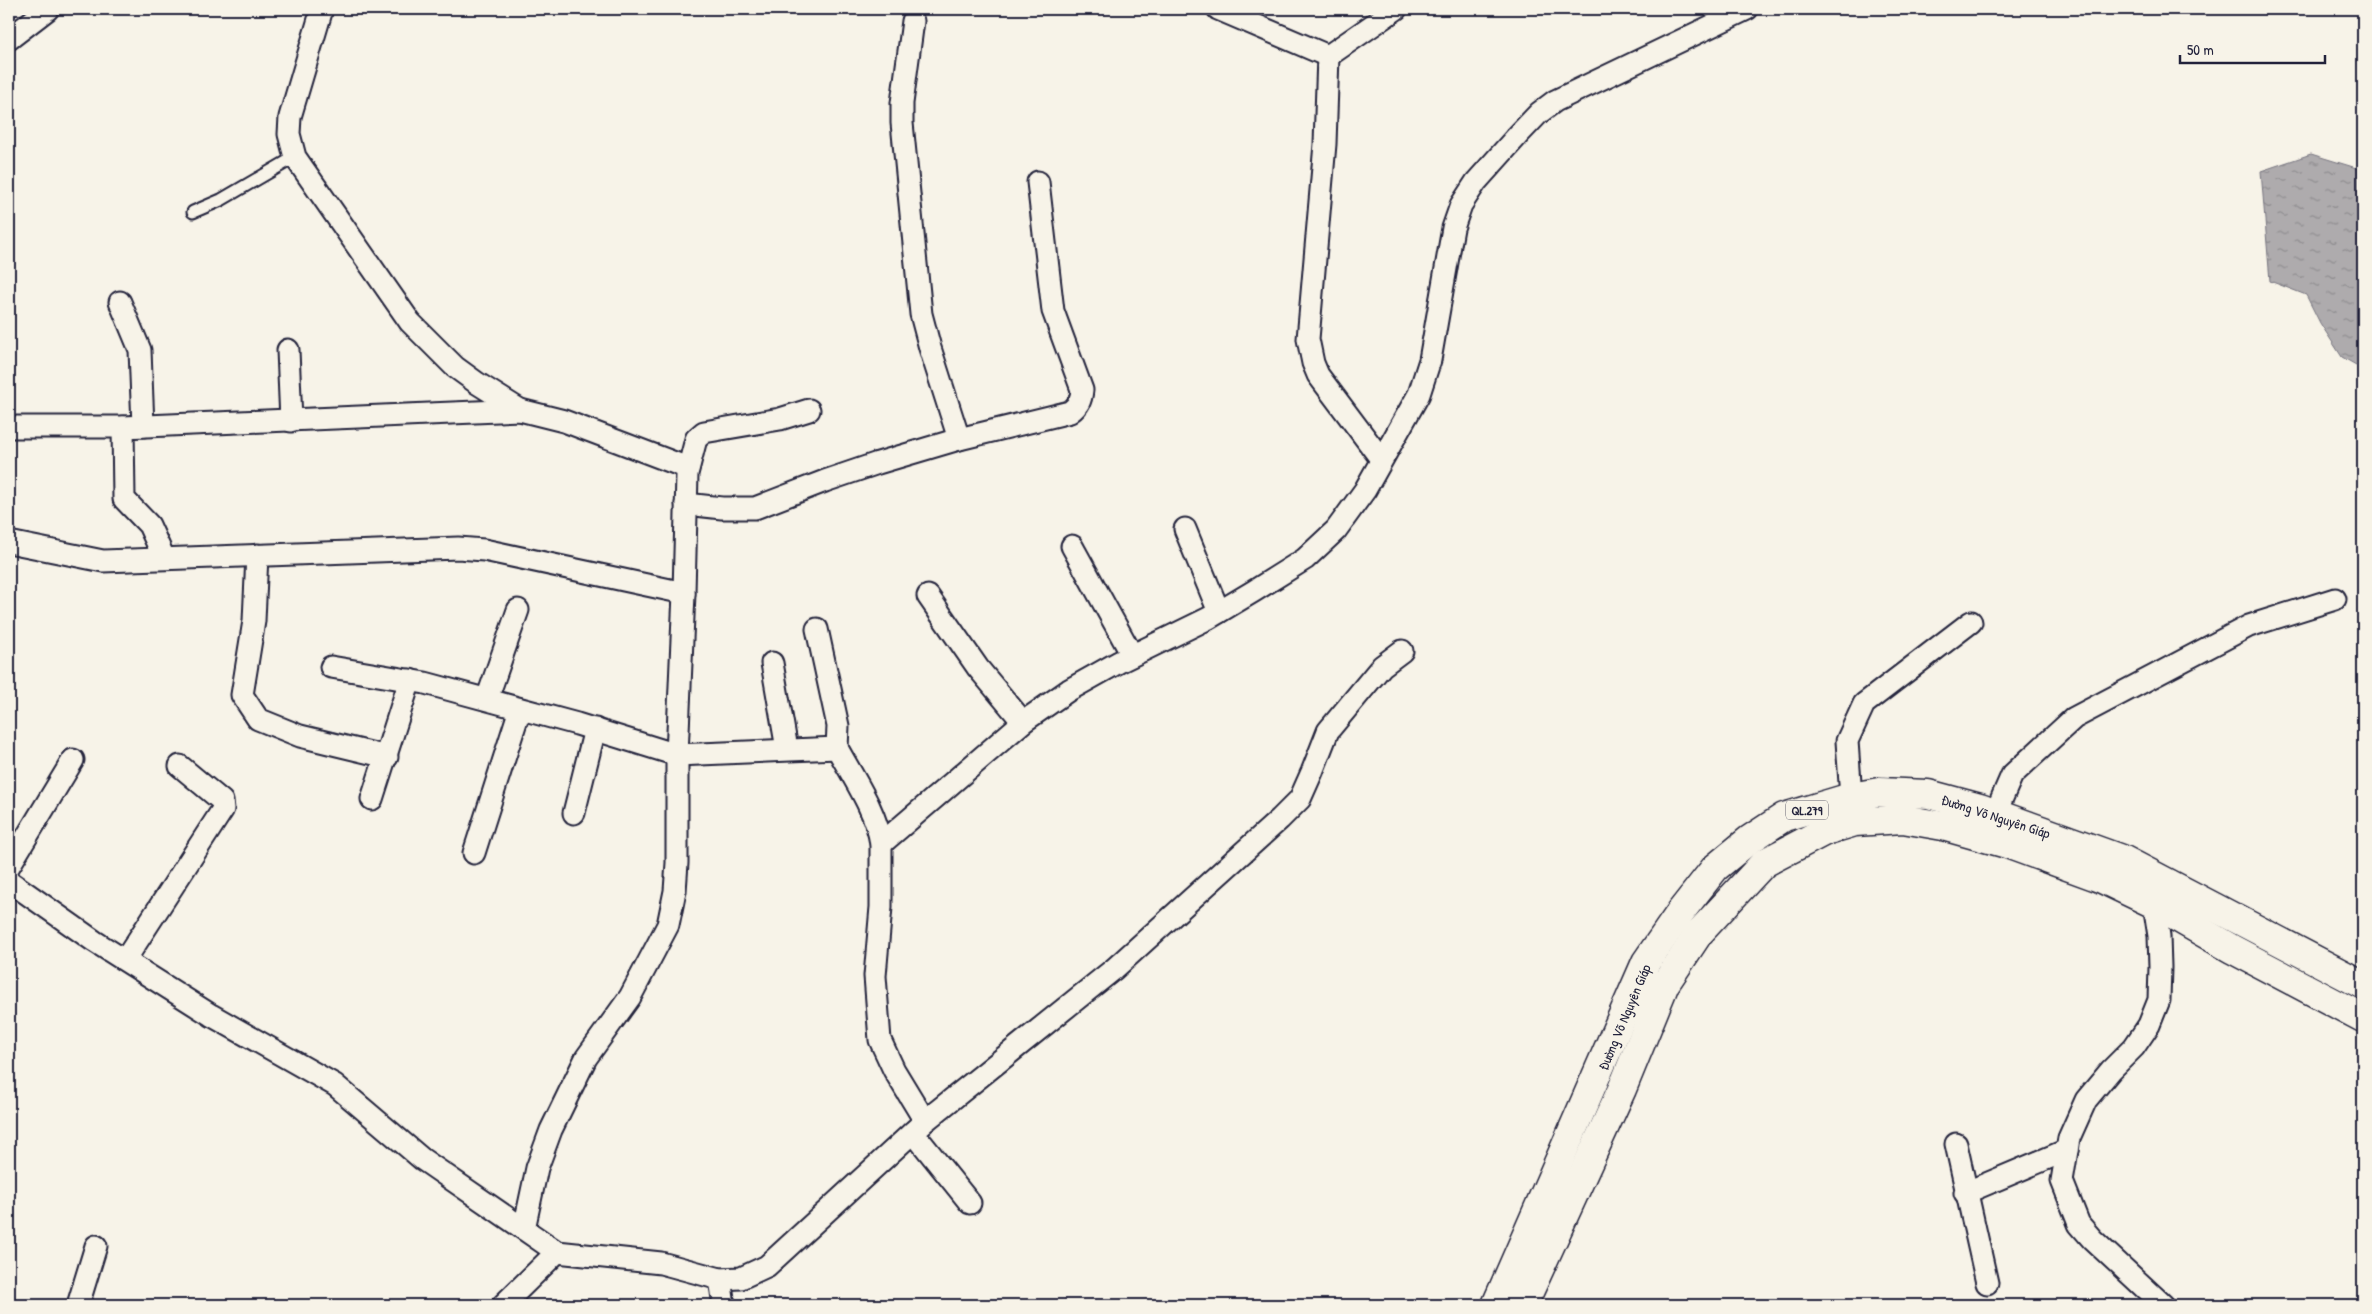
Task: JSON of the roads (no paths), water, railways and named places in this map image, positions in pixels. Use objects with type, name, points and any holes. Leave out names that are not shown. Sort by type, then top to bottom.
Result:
[{"type":"highway","name":"Đường Võ Nguyên Giáp","points":[[1496,1305],[1646,962],[1682,910],[1715,868],[1749,840],[1784,817],[1851,797],[1879,792],[1928,794],[2154,904],[2232,949],[2363,1018]]},
{"type":"highway","name":"Đường Võ Nguyên Giáp","points":[[1522,1305],[1622,1089],[1666,984],[1699,933],[1764,863],[1825,831],[1855,822],[1903,819],[1944,826],[1990,825],[2124,860],[2363,985]]},
{"type":"street","points":[[9,39],[48,9]]},
{"type":"street","points":[[322,9],[290,117],[289,134],[295,156],[410,322],[455,366],[476,383],[520,410]]},
{"type":"street","points":[[1218,9],[1328,56]]},
{"type":"street","points":[[1328,56],[1396,9]]},
{"type":"street","points":[[881,844],[1023,722],[1069,690],[1132,655],[1219,612],[1305,559],[1336,530],[1365,490],[1381,459],[1412,411],[1425,379],[1453,228],[1461,205],[1476,182],[1539,113],[1555,102],[1747,9]]},
{"type":"street","points":[[913,22],[902,103],[902,123],[921,314],[959,440]]},
{"type":"street","points":[[1328,56],[1325,144],[1308,339],[1313,363],[1318,375],[1381,459]]},
{"type":"street","points":[[686,504],[722,508],[755,508],[834,478],[959,440],[1070,412],[1077,407],[1081,399],[1082,390],[1053,311],[1038,182]]},
{"type":"street","points":[[120,302],[140,350],[124,500],[149,525],[164,558]]},
{"type":"street","points":[[288,350],[291,421]]},
{"type":"street","points":[[9,427],[133,427],[520,410],[564,421],[688,468]]},
{"type":"street","points":[[524,1230],[537,1168],[551,1130],[586,1058],[630,997],[668,925],[677,863],[677,755],[688,468],[696,439],[704,432],[780,419],[810,410]]},
{"type":"street","points":[[1185,529],[1219,612]]},
{"type":"street","points":[[9,542],[103,561],[458,548],[484,550],[684,593]]},
{"type":"street","points":[[1072,546],[1132,655]]},
{"type":"street","points":[[257,555],[254,621],[242,695],[258,719],[300,736],[387,757]]},
{"type":"street","points":[[928,596],[978,668],[1023,722]]},
{"type":"street","points":[[1990,825],[2012,774],[2074,718],[2249,626],[2335,599]]},
{"type":"street","points":[[487,699],[518,610]]},
{"type":"street","points":[[1851,797],[1847,741],[1864,704],[1971,622]]},
{"type":"street","points":[[817,629],[838,726],[837,748],[880,833],[880,906],[875,976],[880,1040],[919,1127],[970,1203]]},
{"type":"street","points":[[9,881],[125,960],[211,1015],[335,1085],[422,1159],[557,1252],[661,1264],[720,1279],[741,1278],[767,1266],[919,1127],[1114,969],[1280,819],[1300,799],[1328,731],[1382,666],[1402,651]]},
{"type":"street","points":[[772,663],[787,749]]},
{"type":"street","points":[[331,667],[410,680],[487,699],[595,729],[677,755],[837,748]]},
{"type":"street","points":[[372,799],[387,757],[410,680]]},
{"type":"street","points":[[474,853],[520,708]]},
{"type":"street","points":[[574,813],[595,729]]},
{"type":"street","points":[[9,866],[73,760]]},
{"type":"street","points":[[125,960],[223,810],[222,801],[180,766]]},
{"type":"street","points":[[2156,876],[2154,904],[2159,936],[2159,1000],[2149,1025],[2134,1047],[2111,1070],[2086,1100],[2069,1138],[2062,1181],[2080,1224],[2092,1239],[2163,1305]]},
{"type":"street","points":[[1956,1144],[1965,1193],[1987,1284]]},
{"type":"street","points":[[1965,1193],[2067,1150]]},
{"type":"street","points":[[78,1305],[96,1246]]},
{"type":"street","points":[[503,1305],[557,1252]]},
{"type":"street","points":[[720,1279],[724,1305]]},
{"type":"lane","points":[[193,212],[222,200],[295,156]]},
{"type":"water","points":[[2311,154],[2363,170],[2363,369],[2342,357],[2320,323],[2306,295],[2270,281],[2261,171]]}]
